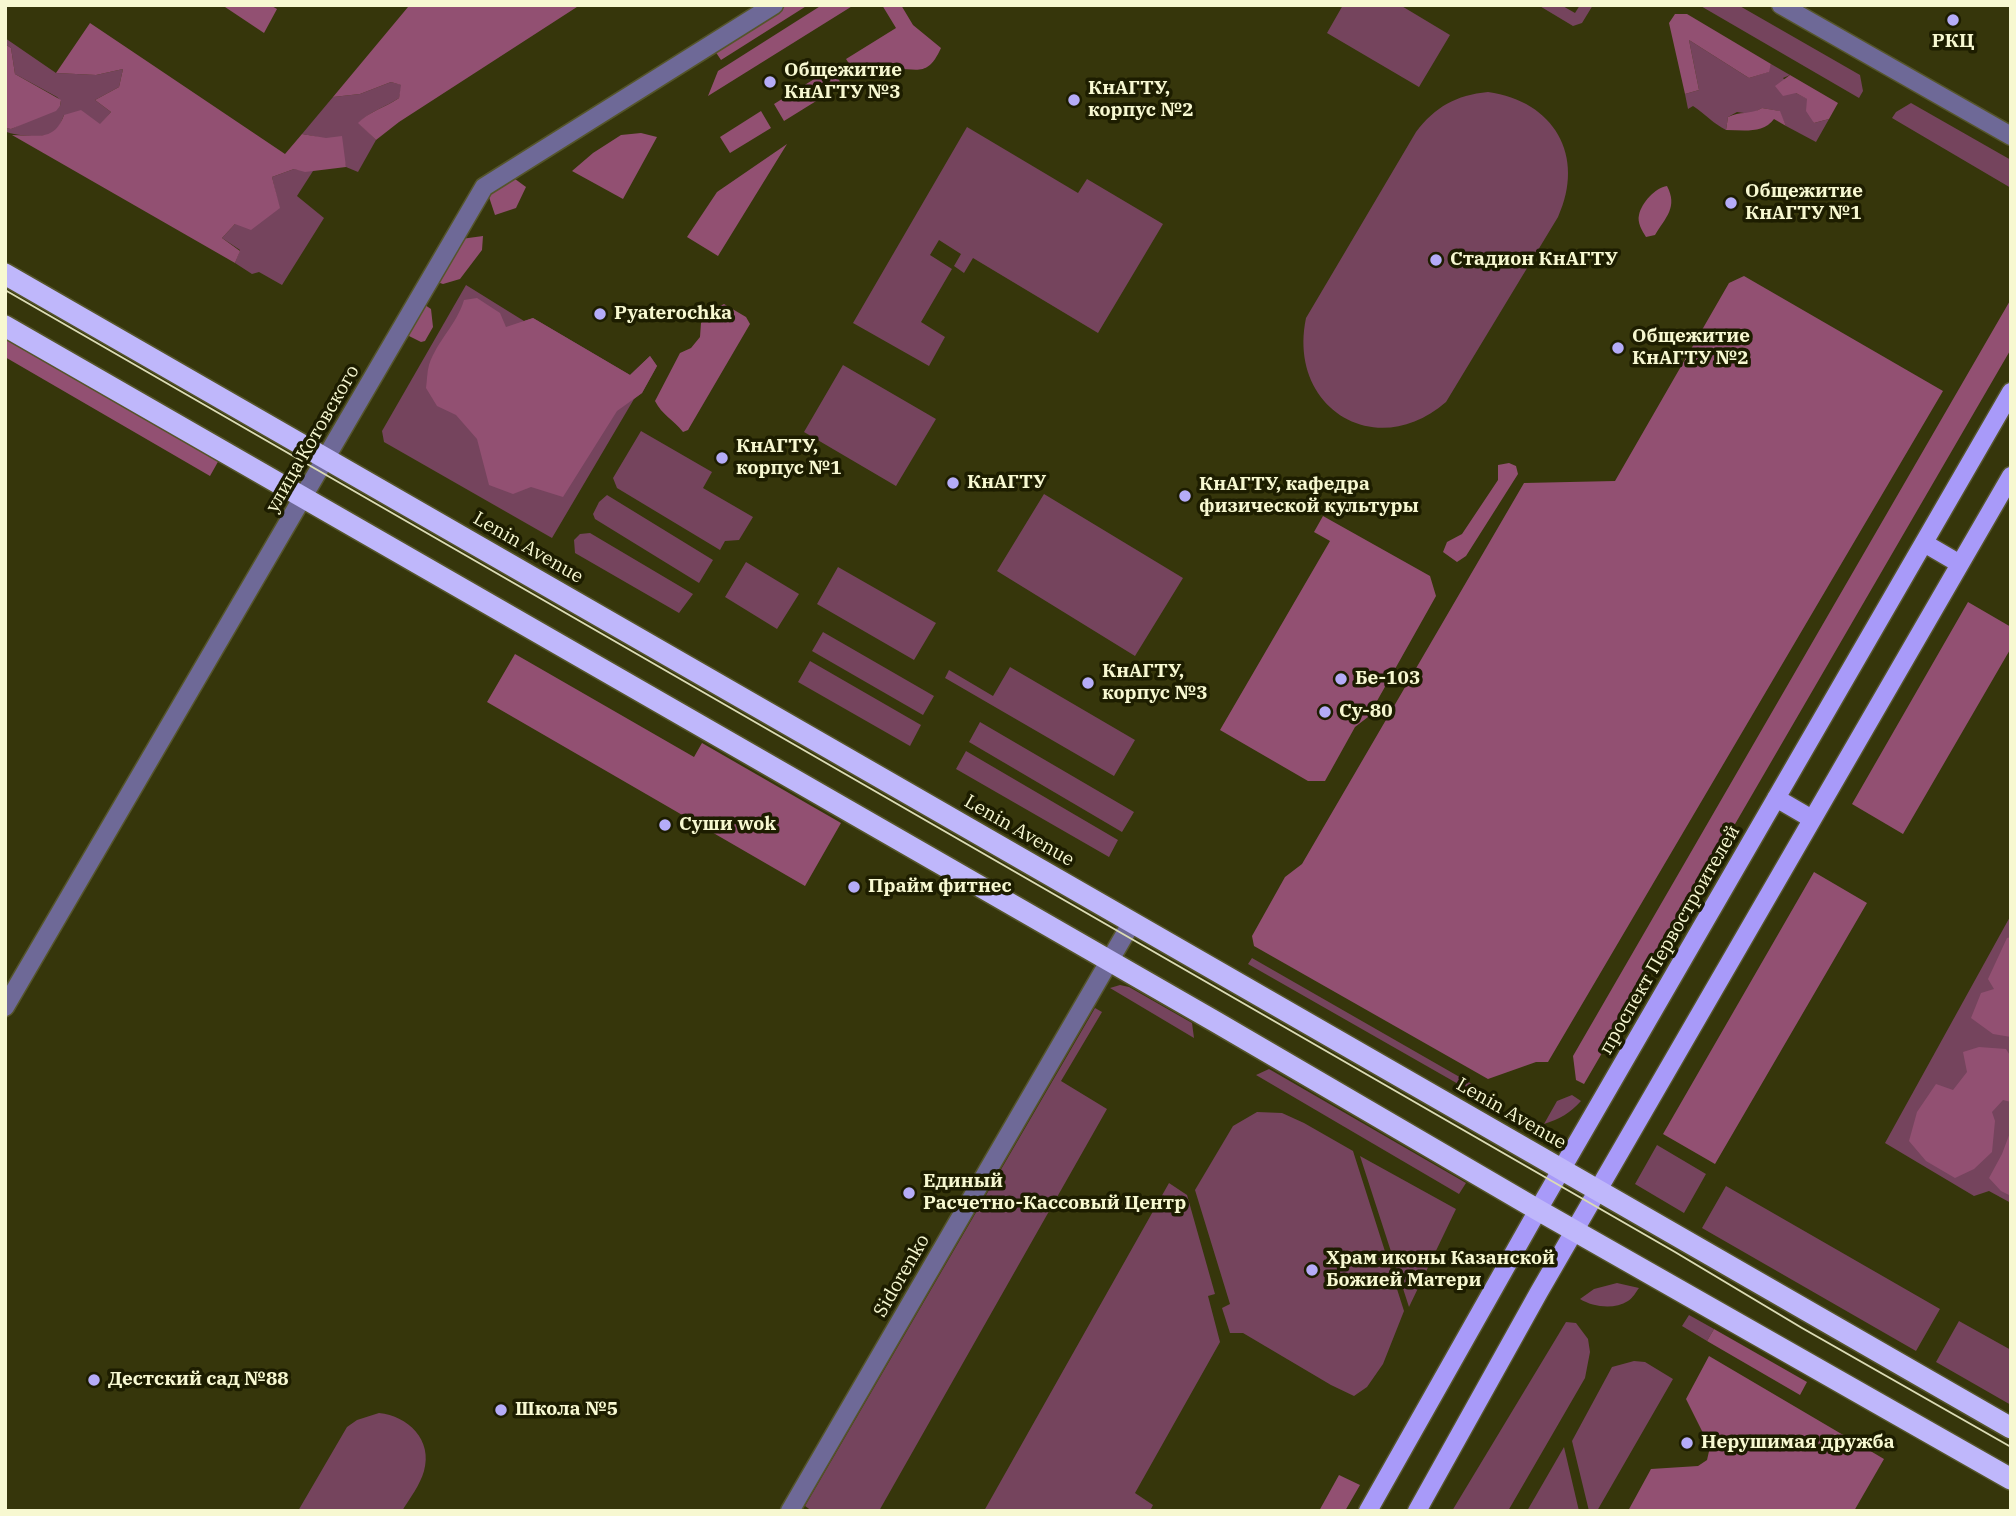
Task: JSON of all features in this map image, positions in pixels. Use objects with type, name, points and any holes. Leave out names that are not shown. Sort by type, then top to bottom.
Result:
[{"type":"highway","name":"Lenin Avenue","points":[[5,274],[2011,1428]]},
{"type":"highway","points":[[5,326],[1538,1210],[2011,1479]]},
{"type":"main road","name":"проспект Первостроителей","points":[[1368,1511],[1538,1210],[2011,392]]},
{"type":"main road","points":[[1417,1511],[1598,1190],[2011,476]]},
{"type":"main road","points":[[1924,543],[1960,564]]},
{"type":"main road","points":[[1776,798],[1812,819]]},
{"type":"street","name":"улица Котовского","points":[[5,1007],[484,187],[774,5]]},
{"type":"street","points":[[1781,5],[2011,136]]},
{"type":"street","name":"Sidorenko","points":[[790,1511],[1132,922]]},
{"type":"shaded area","points":[[222,5],[270,5],[277,9],[264,33]]},
{"type":"shaded area","points":[[407,5],[580,5],[399,122],[376,140],[358,123],[399,98],[401,85],[391,82],[360,94],[333,97]]},
{"type":"shaded area","points":[[787,5],[808,5],[721,60],[715,51]]},
{"type":"shaded area","points":[[822,5],[854,5],[708,96],[718,71]]},
{"type":"shaded area","points":[[882,5],[901,5],[913,25],[941,48],[926,68],[886,69],[857,76],[846,59],[896,28]]},
{"type":"shaded area","points":[[1343,5],[1400,5],[1450,35],[1419,87],[1327,33]]},
{"type":"shaded area","points":[[1538,5],[1561,5],[1575,13],[1580,5],[1593,5],[1582,23],[1573,26]]},
{"type":"shaded area","points":[[1699,5],[1738,5],[1860,75],[1863,91],[1859,98]]},
{"type":"shaded area","points":[[1675,14],[1687,14],[1771,64],[1769,72],[1749,78],[1689,40],[1699,90],[1685,94],[1669,23]]},
{"type":"shaded area","points":[[90,23],[285,154],[302,134],[326,138],[342,136],[346,167],[305,172],[294,169],[272,177],[280,208],[251,230],[235,224],[222,238],[240,251],[235,263],[12,135],[37,136],[50,133],[60,124],[64,115],[81,110],[100,124],[111,112],[95,100],[119,87],[123,69],[96,75],[56,73]]},
{"type":"shaded area","points":[[5,38],[56,73],[96,75],[123,69],[119,87],[95,100],[111,112],[100,125],[64,115],[56,130],[47,135],[21,135],[5,131],[5,128],[11,129],[60,106],[61,101],[15,74],[11,48],[5,44]]},
{"type":"shaded area","points":[[1689,40],[1749,78],[1768,72],[1771,64],[1790,75],[1783,78],[1796,93],[1808,99],[1814,123],[1829,119],[1816,142],[1786,126],[1779,111],[1762,108],[1751,114],[1737,112],[1728,117],[1726,130],[1693,106],[1688,109],[1685,94],[1699,90]]},
{"type":"shaded area","points":[[5,44],[11,48],[15,74],[61,100],[56,111],[11,129],[5,128]]},
{"type":"shaded area","points":[[832,68],[842,85],[784,121],[774,104]]},
{"type":"shaded area","points":[[1790,75],[1838,103],[1829,119],[1814,123],[1806,111],[1807,99],[1796,93],[1783,96],[1775,86]]},
{"type":"shaded area","points":[[391,82],[402,85],[399,98],[359,123],[376,140],[358,172],[346,167],[340,151],[331,142],[302,134],[333,97],[360,94]]},
{"type":"shaded area","name":"Стадион КнАГТУ","points":[[1488,92],[1511,97],[1531,107],[1547,119],[1558,135],[1566,153],[1568,173],[1566,194],[1558,217],[1446,402],[1419,420],[1392,427],[1366,426],[1343,417],[1323,400],[1310,378],[1304,350],[1306,318],[1416,132],[1439,109],[1456,99]]},
{"type":"shaded area","points":[[1911,103],[2011,160],[2011,188],[1892,118],[1896,112]]},
{"type":"shaded area","points":[[1762,108],[1780,111],[1786,126],[1774,119],[1758,129],[1726,130],[1728,117]]},
{"type":"shaded area","points":[[761,111],[771,128],[730,153],[720,137]]},
{"type":"shaded area","points":[[967,127],[1078,193],[1087,179],[1163,224],[1098,333],[973,258],[964,273],[954,266],[961,254],[939,240],[930,255],[952,269],[921,322],[945,337],[929,366],[853,323]]},
{"type":"shaded area","points":[[641,133],[657,137],[623,199],[572,171],[621,135]]},
{"type":"shaded area","points":[[787,144],[718,256],[687,237],[717,192]]},
{"type":"shaded area","points":[[294,169],[313,171],[297,196],[324,218],[282,285],[259,272],[252,274],[235,263],[240,250],[222,238],[235,224],[279,208],[272,177]]},
{"type":"shaded area","points":[[511,176],[526,187],[516,208],[495,215],[488,194]]},
{"type":"shaded area","points":[[1667,186],[1671,206],[1667,217],[1655,235],[1646,237],[1639,221],[1641,210],[1654,193]]},
{"type":"shaded area","points":[[483,236],[482,250],[460,279],[443,284],[437,282],[461,239]]},
{"type":"shaded area","points":[[1744,276],[1943,391],[1548,1062],[1536,1062],[1488,1079],[1254,946],[1252,936],[1285,877],[1302,864],[1524,483],[1615,481],[1729,283]]},
{"type":"shaded area","points":[[466,285],[524,321],[533,318],[630,375],[650,356],[657,366],[642,393],[634,399],[552,538],[384,442],[382,431]]},
{"type":"shaded area","points":[[477,298],[500,313],[506,327],[533,318],[630,375],[650,356],[657,366],[642,393],[617,411],[563,497],[531,487],[513,494],[489,485],[477,439],[456,415],[437,406],[426,388],[428,368],[433,356],[457,317],[464,300]]},
{"type":"shaded area","points":[[2011,299],[2011,349],[1584,1084],[1576,1080],[1573,1056]]},
{"type":"shaded area","points":[[724,304],[746,317],[750,324],[688,430],[683,432],[655,401],[680,353],[691,348],[700,337],[701,323],[710,311]]},
{"type":"shaded area","points":[[425,305],[431,309],[433,327],[425,341],[421,342],[407,335]]},
{"type":"shaded area","points":[[5,336],[219,460],[210,476],[5,357]]},
{"type":"shaded area","points":[[843,365],[936,419],[896,486],[804,432]]},
{"type":"shaded area","points":[[641,431],[712,472],[703,488],[753,517],[739,540],[725,541],[720,550],[617,488],[613,478]]},
{"type":"shaded area","points":[[1509,463],[1516,466],[1518,474],[1466,556],[1457,562],[1443,552],[1447,542],[1462,534],[1498,480],[1498,465]]},
{"type":"shaded area","points":[[1044,494],[1183,578],[1135,656],[997,571]]},
{"type":"shaded area","points":[[607,495],[713,560],[699,583],[595,519],[593,514],[599,502]]},
{"type":"shaded area","points":[[1323,516],[1430,576],[1436,596],[1368,717],[1355,727],[1325,781],[1308,781],[1220,730],[1330,541],[1314,532]]},
{"type":"shaded area","points":[[590,533],[693,594],[679,613],[575,553],[574,540],[580,534]]},
{"type":"shaded area","points":[[746,562],[799,594],[777,629],[725,597]]},
{"type":"shaded area","points":[[838,567],[936,623],[914,660],[817,604]]},
{"type":"shaded area","points":[[1968,602],[2011,627],[2011,648],[1903,834],[1852,804]]},
{"type":"shaded area","points":[[823,632],[934,696],[923,715],[812,651]]},
{"type":"shaded area","points":[[515,654],[694,757],[702,743],[841,823],[805,886],[487,702]]},
{"type":"shaded area","points":[[810,661],[921,725],[910,746],[798,682]]},
{"type":"shaded area","points":[[1010,667],[1135,740],[1114,776],[945,678],[949,670],[993,696]]},
{"type":"shaded area","points":[[980,722],[1134,812],[1122,832],[969,742]]},
{"type":"shaded area","points":[[966,751],[1118,840],[1109,857],[956,769]]},
{"type":"shaded area","points":[[1814,872],[1867,903],[1715,1164],[1663,1134]]},
{"type":"shaded area","points":[[2011,915],[2011,1203],[1989,1191],[1974,1196],[1885,1143]]},
{"type":"shaded area","points":[[2011,937],[2011,1037],[1993,1034],[1971,1018],[1981,993],[1994,989],[1988,979],[2007,938]]},
{"type":"shaded area","points":[[1252,958],[1491,1095],[1488,1101],[1248,964]]},
{"type":"shaded area","points":[[1120,985],[1129,987],[1192,1023],[1194,1038],[1110,988]]},
{"type":"shaded area","points":[[1095,1008],[1102,1012],[1061,1081],[1107,1109],[879,1511],[812,1511],[805,1506]]},
{"type":"shaded area","points":[[1979,1047],[2006,1049],[2011,1057],[2011,1102],[2003,1100],[1992,1112],[1995,1121],[1992,1152],[1974,1169],[1955,1178],[1926,1161],[1909,1141],[1917,1112],[1936,1084],[1953,1090],[1967,1072],[1963,1052]]},
{"type":"shaded area","points":[[1269,1069],[1466,1183],[1459,1194],[1256,1075]]},
{"type":"shaded area","points":[[1572,1095],[1581,1101],[1564,1115],[1544,1124],[1557,1101]]},
{"type":"shaded area","points":[[1257,1112],[1282,1113],[1353,1151],[1404,1311],[1383,1364],[1367,1387],[1354,1396],[1243,1333],[1230,1333],[1222,1308],[1230,1304],[1195,1190],[1233,1126]]},
{"type":"shaded area","points":[[2011,1130],[2011,1196],[2001,1191],[1989,1178]]},
{"type":"shaded area","points":[[1657,1145],[1706,1174],[1684,1213],[1635,1184]]},
{"type":"shaded area","points":[[1360,1156],[1456,1209],[1409,1307]]},
{"type":"shaded area","points":[[1169,1183],[1187,1195],[1215,1294],[1208,1296],[1220,1342],[1135,1493],[1153,1505],[1150,1511],[984,1511]]},
{"type":"shaded area","points":[[1726,1186],[1940,1309],[1916,1351],[1702,1228]]},
{"type":"shaded area","points":[[1617,1283],[1639,1288],[1630,1300],[1616,1306],[1597,1306],[1580,1299],[1594,1289]]},
{"type":"shaded area","points":[[1689,1315],[1714,1329],[1707,1341],[1682,1326]]},
{"type":"shaded area","points":[[1959,1321],[2011,1350],[2011,1405],[1936,1362]]},
{"type":"shaded area","points":[[1566,1322],[1576,1323],[1588,1339],[1590,1352],[1585,1378],[1508,1511],[1452,1511]]},
{"type":"shaded area","points":[[1714,1329],[1807,1382],[1800,1395],[1707,1341]]},
{"type":"shaded area","points":[[1709,1356],[1884,1459],[1854,1511],[1628,1511],[1651,1469],[1698,1466],[1707,1460],[1710,1447],[1686,1399]]},
{"type":"shaded area","points":[[1634,1361],[1645,1362],[1673,1379],[1597,1511],[1589,1511],[1572,1441],[1612,1367]]},
{"type":"shaded area","points":[[379,1413],[408,1424],[416,1432],[425,1449],[424,1471],[402,1511],[298,1511],[347,1427],[357,1420]]},
{"type":"shaded area","points":[[1564,1447],[1579,1511],[1527,1511]]},
{"type":"shaded area","points":[[1339,1475],[1360,1485],[1345,1511],[1319,1511]]},
{"type":"tram line","points":[[5,290],[2011,1447]]},
{"type":"place","name":"РКЦ","points":[[1953,20]]},
{"type":"place","name":"Общежитие КнАГТУ №3","points":[[770,82]]},
{"type":"place","name":"КнАГТУ, корпус №2","points":[[1074,100]]},
{"type":"place","name":"Общежитие КнАГТУ №1","points":[[1731,203]]},
{"type":"place","name":"Стадион КнАГТУ","points":[[1436,260]]},
{"type":"place","name":"Pyaterochka","points":[[600,314]]},
{"type":"place","name":"Общежитие КнАГТУ №2","points":[[1618,348]]},
{"type":"place","name":"КнАГТУ, корпус №1","points":[[722,458]]},
{"type":"place","name":"КнАГТУ","points":[[953,483]]},
{"type":"place","name":"КнАГТУ, кафедра физической культуры","points":[[1185,496]]},
{"type":"place","name":"Бе-103","points":[[1341,679]]},
{"type":"place","name":"КнАГТУ, корпус №3","points":[[1088,683]]},
{"type":"place","name":"Су-80","points":[[1325,712]]},
{"type":"place","name":"Суши wok","points":[[665,825]]},
{"type":"place","name":"Прайм фитнес","points":[[854,887]]},
{"type":"place","name":"Единый Расчетно-Кассовый Центр","points":[[909,1193]]},
{"type":"place","name":"Храм иконы Казанской Божией Матери","points":[[1312,1270]]},
{"type":"place","name":"Дестский сад №88","points":[[94,1380]]},
{"type":"place","name":"Школа №5","points":[[501,1410]]},
{"type":"place","name":"Нерушимая дружба","points":[[1687,1443]]}]
